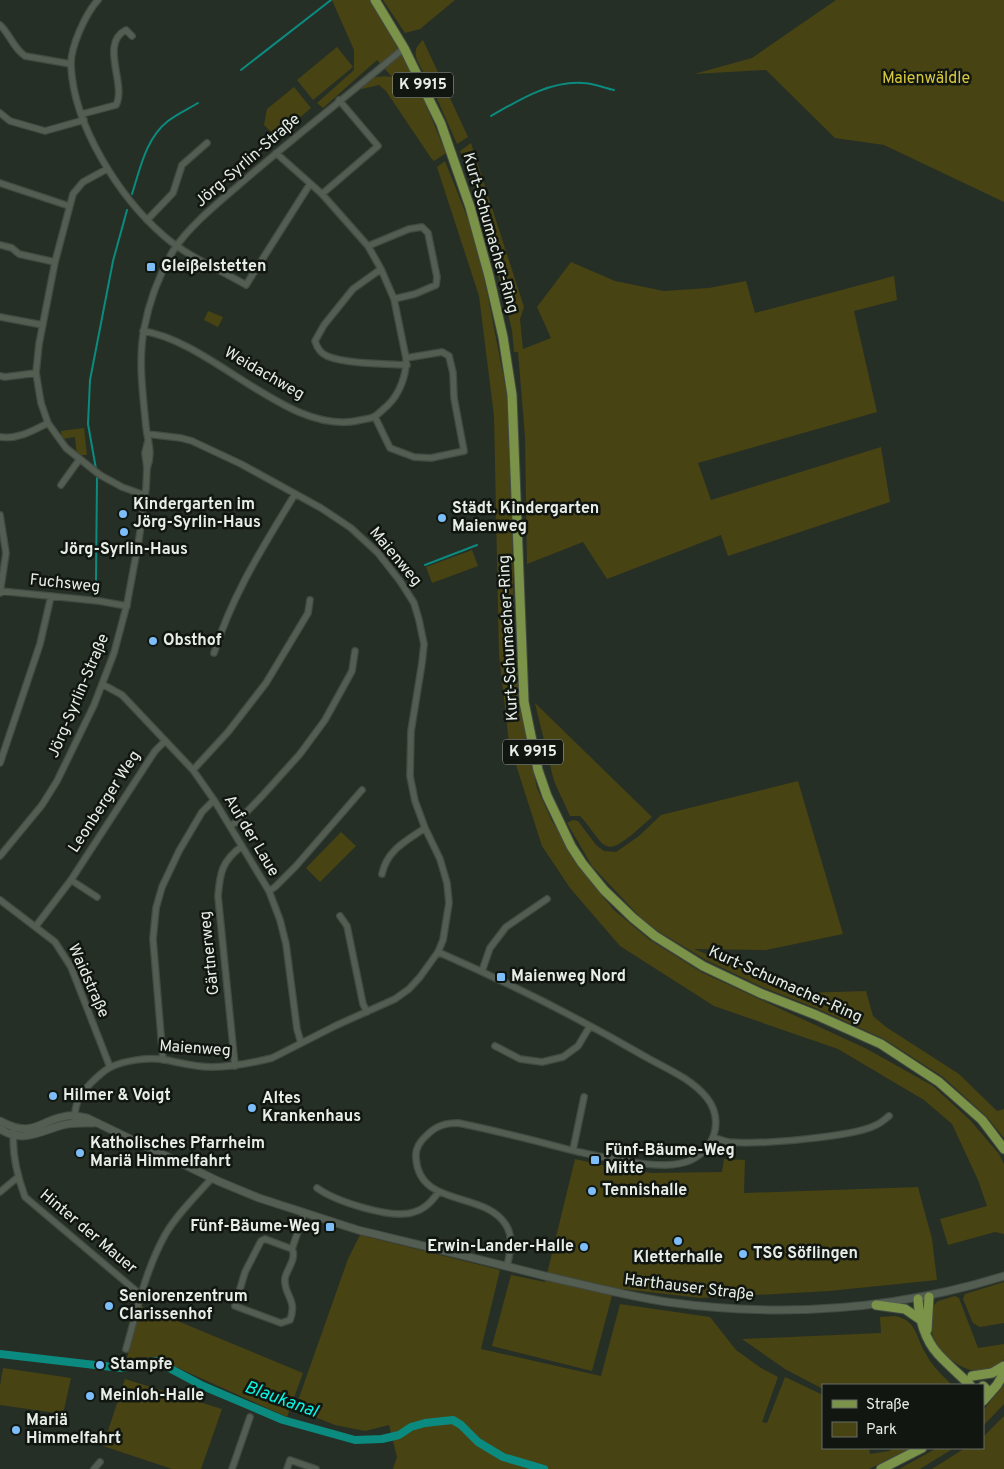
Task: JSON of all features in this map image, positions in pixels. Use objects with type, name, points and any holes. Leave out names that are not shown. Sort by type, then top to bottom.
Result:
[{"type":"main road","name":"Kurt-Schumacher-Ring","points":[[375,0],[404,48],[442,124],[458,170],[487,268],[503,337],[512,395],[524,702],[538,770],[547,796],[571,846],[604,890],[654,936],[704,966],[760,993],[882,1044],[939,1082],[982,1120],[1004,1149]]},
{"type":"main road","points":[[928,1335],[929,1297]]},
{"type":"main road","points":[[918,1299],[921,1320],[932,1346],[955,1369],[971,1381],[1004,1366]]},
{"type":"main road","points":[[876,1305],[905,1309],[921,1320]]},
{"type":"main road","points":[[984,1399],[1004,1373]]},
{"type":"main road","points":[[984,1388],[990,1393]]},
{"type":"main road","points":[[881,1469],[920,1449]]},
{"type":"street","points":[[98,0],[92,6],[82,27],[74,48],[71,64],[73,81],[83,117],[107,169],[132,204],[165,237],[192,256],[246,285],[310,184]]},
{"type":"street","points":[[2,29],[19,52],[25,56],[71,64]]},
{"type":"street","points":[[0,113],[10,122],[45,131],[116,105],[119,98],[114,59],[115,44],[120,33],[126,30],[132,36]]},
{"type":"street","name":"Jörg-Syrlin-Straße","points":[[0,856],[42,805],[57,781],[94,705],[114,653],[127,606],[138,547],[147,468],[145,454],[148,437],[142,378],[143,331],[158,281],[177,246],[213,208],[339,100],[404,48]]},
{"type":"street","points":[[322,194],[378,146],[339,100]]},
{"type":"street","points":[[147,220],[173,193],[182,165],[207,143]]},
{"type":"street","points":[[276,153],[322,194],[368,246],[381,269],[394,299],[407,366],[400,388],[392,401],[375,417],[390,448],[414,457],[431,458],[464,451],[454,398],[453,373],[449,356],[442,352],[406,358]]},
{"type":"street","points":[[107,169],[77,188],[73,194],[55,262],[39,344],[36,373],[48,424],[66,448],[100,475],[122,487],[144,495]]},
{"type":"street","points":[[0,183],[69,206]]},
{"type":"street","points":[[368,246],[409,229],[422,227],[428,233],[436,285],[415,294],[394,299]]},
{"type":"street","points":[[0,245],[12,248],[19,254],[55,262]]},
{"type":"street","points":[[381,269],[353,289],[324,325],[315,341],[318,350],[326,356],[355,362],[407,366]]},
{"type":"street","points":[[0,317],[43,325]]},
{"type":"street","name":"Weidachweg","points":[[143,331],[169,338],[220,365],[286,406],[324,421],[350,423],[375,417]]},
{"type":"street","points":[[0,376],[36,373]]},
{"type":"street","points":[[0,437],[8,438],[30,432],[48,424]]},
{"type":"street","name":"Maienweg","points":[[75,1119],[76,1103],[82,1092],[101,1073],[110,1067],[133,1061],[163,1060],[192,1066],[235,1066],[272,1058],[337,1025],[395,999],[409,989],[420,977],[438,952],[446,926],[449,903],[447,883],[440,859],[425,828],[415,801],[410,776],[411,731],[424,644],[420,620],[414,603],[400,581],[365,540],[321,508],[241,464],[192,440],[148,437]]},
{"type":"street","points":[[61,485],[79,460]]},
{"type":"street","points":[[214,652],[222,628],[245,576],[295,494]]},
{"type":"street","points":[[0,515],[6,553],[0,592]]},
{"type":"street","name":"Fuchsweg","points":[[0,592],[99,601],[127,606]]},
{"type":"street","points":[[0,763],[40,644],[52,596]]},
{"type":"street","points":[[193,770],[228,732],[266,683],[308,613],[310,600]]},
{"type":"street","points":[[230,826],[238,822],[300,754],[325,720],[352,671],[355,651]]},
{"type":"street","name":"Auf der Laue","points":[[102,684],[122,694],[193,770],[214,800],[269,891],[280,920],[286,944],[297,1029],[301,1043]]},
{"type":"street","name":"Leonberger Weg","points":[[36,926],[71,880],[155,752],[165,741]]},
{"type":"street","points":[[269,891],[296,866],[362,790]]},
{"type":"street","points":[[163,1060],[153,939],[156,908],[162,887],[179,851],[202,812],[214,800]]},
{"type":"street","points":[[382,874],[388,857],[396,848],[425,828]]},
{"type":"street","name":"Gärtnerweg","points":[[235,1066],[218,896],[220,874],[225,862],[242,846]]},
{"type":"street","points":[[71,880],[97,897]]},
{"type":"street","points":[[482,971],[490,948],[506,927],[547,899]]},
{"type":"street","name":"Waidstraße","points":[[0,900],[55,942],[65,956],[110,1067]]},
{"type":"street","points":[[340,916],[347,926],[363,1004],[367,1012]]},
{"type":"street","points":[[438,952],[557,1007],[677,1074],[707,1098],[715,1113],[714,1138],[700,1156],[677,1164],[640,1163],[573,1150],[458,1123],[441,1125],[424,1137],[419,1144],[416,1154],[416,1164],[420,1175],[438,1193],[488,1209],[502,1221],[506,1226],[511,1241],[507,1266]]},
{"type":"street","points":[[496,1046],[520,1059],[542,1062],[563,1057],[570,1053],[578,1046],[590,1026]]},
{"type":"street","points":[[573,1150],[584,1098]]},
{"type":"street","points":[[0,1129],[14,1132],[34,1128],[66,1116],[75,1119]]},
{"type":"street","points":[[714,1138],[729,1142],[747,1143],[811,1138],[855,1132],[876,1126],[889,1116]]},
{"type":"street","name":"Harthauser Straße","points":[[75,1119],[87,1118],[212,1178],[259,1198],[304,1213],[358,1230],[618,1294],[711,1307],[794,1310],[876,1305],[918,1299],[958,1290],[1004,1276]]},
{"type":"street","points":[[0,1121],[14,1132]]},
{"type":"street","name":"Hinter der Mauer","points":[[14,1132],[18,1177],[25,1197],[141,1294]]},
{"type":"street","points":[[0,1192],[18,1177]]},
{"type":"street","points":[[126,1349],[141,1294],[165,1236],[212,1178]]},
{"type":"street","points":[[317,1188],[327,1195],[367,1209],[401,1213],[412,1213],[422,1209],[438,1193]]},
{"type":"street","points":[[292,1248],[265,1239],[260,1241],[245,1272],[235,1306],[281,1323],[290,1320],[294,1306],[288,1294],[285,1279],[294,1255],[292,1248],[304,1213]]},
{"type":"street","points":[[232,1469],[250,1417]]},
{"type":"street","points":[[287,1469],[290,1460],[316,1469]]},
{"type":"street","points":[[94,1469],[100,1462]]},
{"type":"green space","points":[[332,0],[370,0],[414,76],[446,153],[434,161],[386,91],[379,85],[362,89],[361,86],[364,83],[372,79],[383,76],[392,77],[377,60],[323,108],[317,103],[354,70],[354,50]]},
{"type":"green space","points":[[383,0],[455,0],[420,29],[405,33]]},
{"type":"green space","name":"Maienwäldle","points":[[836,0],[1004,0],[1004,202],[884,145],[835,138],[766,70],[694,74],[752,58]]},
{"type":"green space","points":[[423,40],[468,137],[457,144],[417,60],[416,49]]},
{"type":"green space","points":[[337,47],[353,67],[313,100],[297,80]]},
{"type":"green space","points":[[294,87],[311,108],[277,137],[264,125],[267,109]]},
{"type":"green space","points":[[471,143],[524,307],[520,319],[523,349],[551,338],[537,307],[571,262],[615,281],[664,291],[709,288],[746,281],[755,313],[894,276],[897,300],[854,311],[877,412],[698,463],[711,500],[881,447],[890,502],[728,556],[721,535],[607,579],[583,542],[527,564],[525,437],[518,352],[514,352],[512,330],[481,207],[460,151]]},
{"type":"green space","points":[[445,161],[470,224],[483,271],[507,395],[511,454],[514,634],[522,718],[537,788],[552,821],[583,872],[614,910],[650,940],[701,972],[867,1049],[933,1086],[970,1120],[999,1154],[1004,1164],[1004,1234],[995,1232],[948,1245],[940,1219],[987,1206],[978,1180],[952,1124],[924,1100],[838,1049],[714,1006],[620,946],[570,888],[542,846],[509,743],[499,655],[494,416],[479,296],[437,167]]},
{"type":"green space","points":[[208,311],[223,317],[218,327],[204,320]]},
{"type":"green space","points":[[84,428],[87,455],[77,455],[75,437],[62,439],[61,431]]},
{"type":"green space","points":[[472,550],[478,566],[432,583],[426,567]]},
{"type":"green space","points":[[535,703],[652,817],[623,842],[612,847],[604,845],[580,816],[570,816],[554,781]]},
{"type":"green space","points":[[798,781],[843,934],[766,950],[694,949],[802,993],[866,991],[873,1016],[886,1027],[959,1074],[997,1111],[1004,1109],[1004,1138],[986,1116],[943,1077],[884,1039],[818,1009],[762,987],[706,960],[658,931],[641,918],[592,866],[567,823],[573,820],[578,821],[596,845],[604,851],[616,852],[639,836],[661,815]]},
{"type":"green space","points":[[341,832],[356,846],[320,882],[306,868]]},
{"type":"green space","name":"TSG Söflingen","points":[[575,1159],[615,1168],[652,1173],[722,1172],[724,1159],[745,1160],[744,1193],[918,1187],[932,1239],[937,1280],[829,1291],[700,1298],[614,1288],[592,1371],[492,1346],[511,1275],[545,1282]]},
{"type":"green space","points":[[360,1235],[500,1270],[481,1349],[601,1376],[620,1304],[710,1317],[736,1350],[761,1368],[778,1377],[762,1422],[767,1423],[785,1377],[822,1395],[822,1449],[869,1449],[870,1454],[892,1449],[909,1449],[869,1469],[393,1469],[397,1457],[389,1425],[365,1431],[335,1425],[295,1409],[348,1259]]},
{"type":"green space","points":[[1004,1282],[1004,1323],[980,1327],[973,1323],[963,1299],[965,1294]]},
{"type":"green space","points":[[955,1296],[959,1298],[978,1348],[1004,1344],[1004,1359],[995,1369],[985,1372],[968,1369],[952,1360],[939,1348],[935,1341],[931,1328],[933,1306],[938,1301]]},
{"type":"green space","points":[[139,1305],[303,1373],[287,1417],[156,1358],[142,1357],[126,1363]]},
{"type":"green space","points":[[895,1316],[908,1321],[915,1330],[931,1363],[951,1384],[822,1384],[822,1388],[785,1369],[742,1339],[881,1333],[880,1317]]},
{"type":"green space","points":[[3,1368],[71,1378],[63,1414],[0,1405],[0,1386]]},
{"type":"green space","points":[[125,1379],[222,1409],[201,1469],[172,1469],[103,1446]]},
{"type":"green space","points":[[1004,1385],[1004,1404],[984,1425],[984,1409]]},
{"type":"green space","points":[[1004,1416],[1004,1469],[932,1469],[963,1449],[984,1449],[984,1436]]},
{"type":"green space","points":[[935,1449],[952,1449],[920,1469],[899,1469]]},
{"type":"waterway","points":[[241,70],[331,0]]},
{"type":"waterway","points":[[491,116],[535,93],[558,85],[587,83],[614,90]]},
{"type":"waterway","points":[[132,194],[141,164],[154,136],[168,121],[198,103]]},
{"type":"waterway","points":[[96,469],[88,424],[90,380],[113,261],[127,210]]},
{"type":"waterway","points":[[96,581],[97,478]]},
{"type":"waterway","points":[[425,565],[477,545]]},
{"type":"waterway","name":"Blaukanal","points":[[0,1354],[121,1368],[156,1361],[203,1386],[283,1420],[355,1440],[382,1439],[399,1435],[411,1427],[425,1423],[453,1420],[461,1425],[478,1442],[503,1457],[544,1469]]},
{"type":"place","name":"Gleißelstetten","points":[[151,267]]},
{"type":"place","name":"Kindergarten im Jörg-Syrlin-Haus","points":[[123,514]]},
{"type":"place","name":"Städt. Kindergarten Maienweg","points":[[442,518]]},
{"type":"place","name":"Jörg-Syrlin-Haus","points":[[124,532]]},
{"type":"place","name":"Obsthof","points":[[153,641]]},
{"type":"place","name":"Maienweg Nord","points":[[501,977]]},
{"type":"place","name":"Hilmer & Voigt","points":[[53,1096]]},
{"type":"place","name":"Altes Krankenhaus","points":[[252,1108]]},
{"type":"place","name":"Katholisches Pfarrheim Mariä Himmelfahrt","points":[[80,1153]]},
{"type":"place","name":"Fünf-Bäume-Weg Mitte","points":[[595,1160]]},
{"type":"place","name":"Tennishalle","points":[[592,1191]]},
{"type":"place","name":"Fünf-Bäume-Weg","points":[[330,1227]]},
{"type":"place","name":"Kletterhalle","points":[[678,1241]]},
{"type":"place","name":"Erwin-Lander-Halle","points":[[584,1247]]},
{"type":"place","name":"TSG Söflingen","points":[[743,1254]]},
{"type":"place","name":"Seniorenzentrum Clarissenhof","points":[[109,1306]]},
{"type":"place","name":"Stampfe","points":[[100,1365]]},
{"type":"place","name":"Meinloh-Halle","points":[[90,1396]]},
{"type":"place","name":"Mariä Himmelfahrt","points":[[16,1430]]}]
